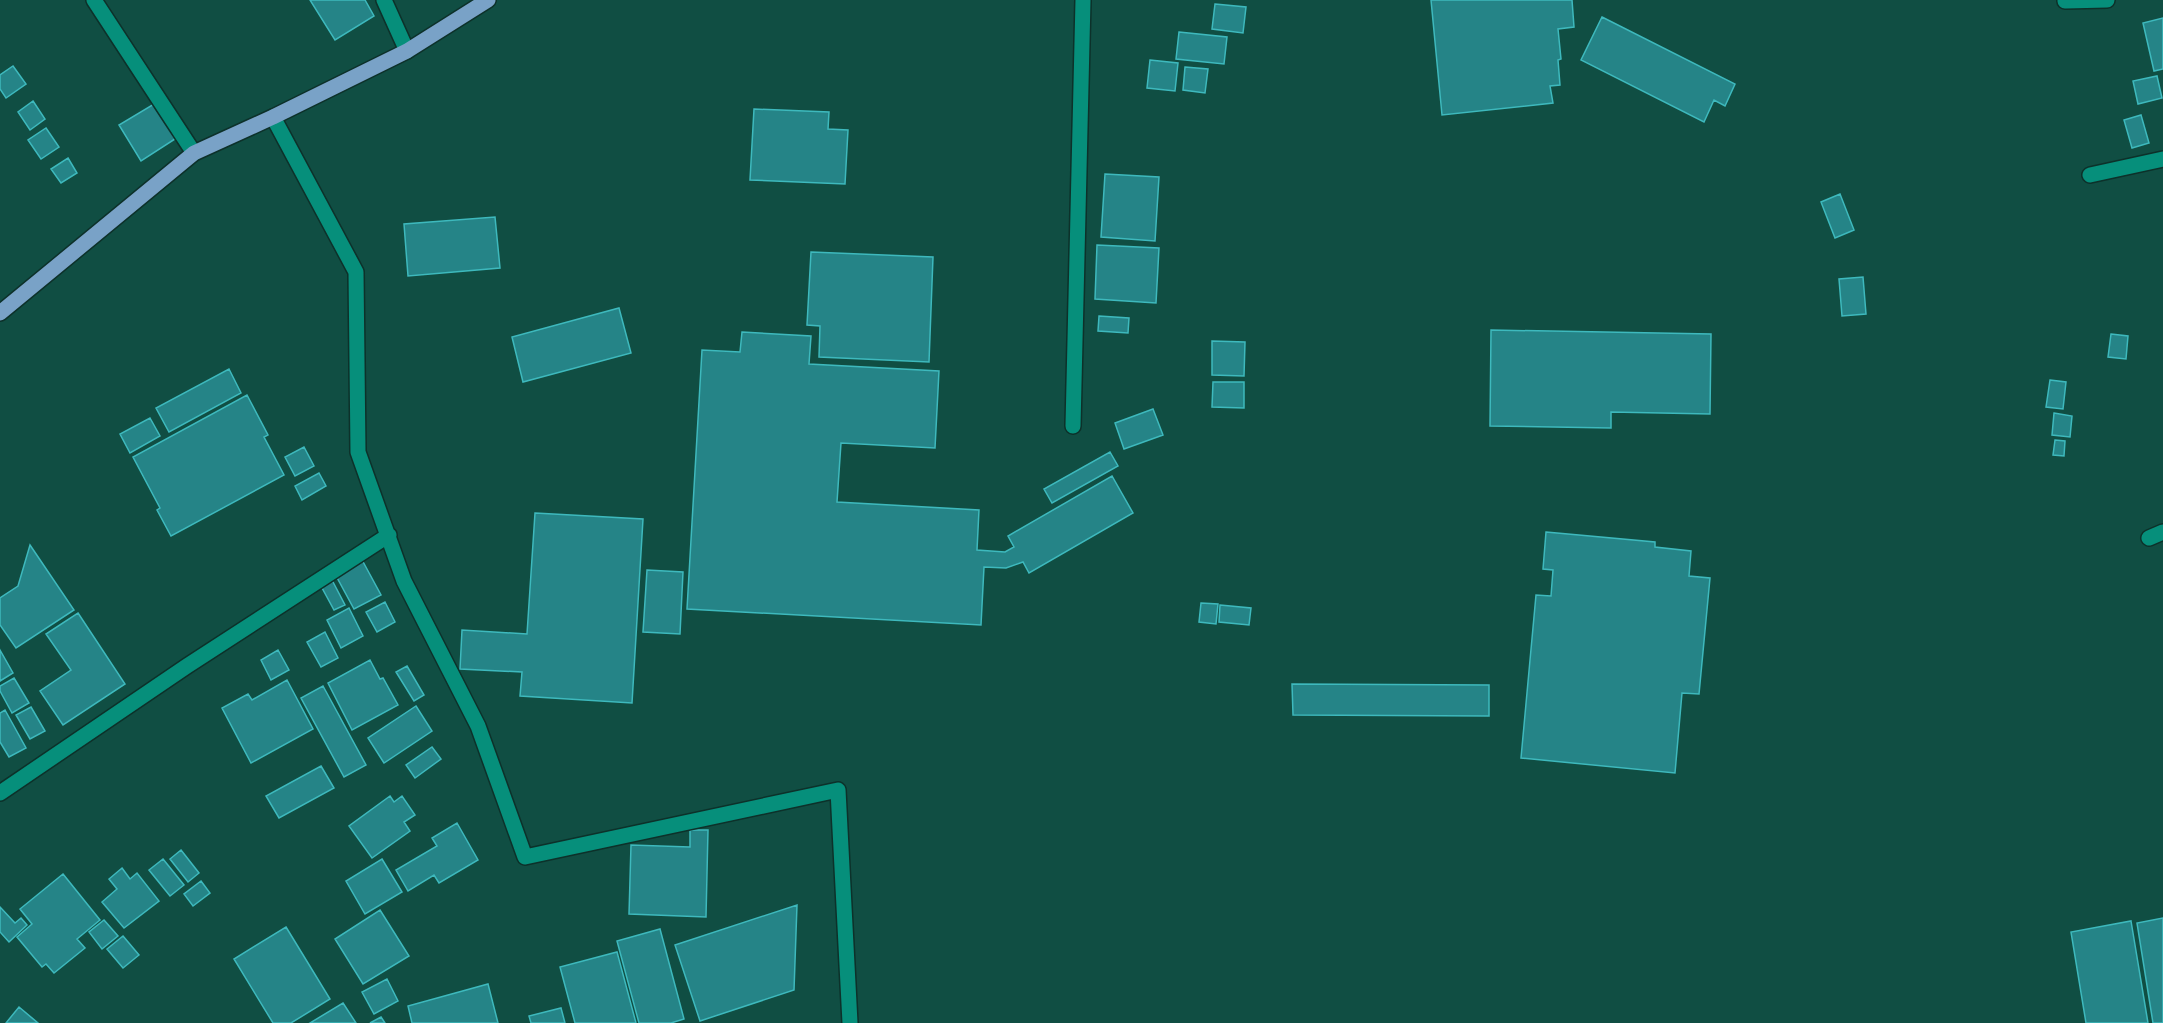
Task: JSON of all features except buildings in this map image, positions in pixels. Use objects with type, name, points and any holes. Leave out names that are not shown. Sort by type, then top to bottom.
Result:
[{"type":"main road","points":[[0,313],[194,153],[407,51],[488,0]]},
{"type":"street","points":[[94,0],[194,153]]},
{"type":"street","points":[[384,0],[407,51]]},
{"type":"street","points":[[1073,426],[1083,0]]},
{"type":"street","points":[[2065,1],[2107,0]]},
{"type":"street","points":[[273,117],[356,272],[358,452],[404,581],[478,726],[525,857],[838,790],[850,1023]]},
{"type":"street","points":[[2090,175],[2163,159]]},
{"type":"street","points":[[0,793],[187,666],[389,535]]}]
